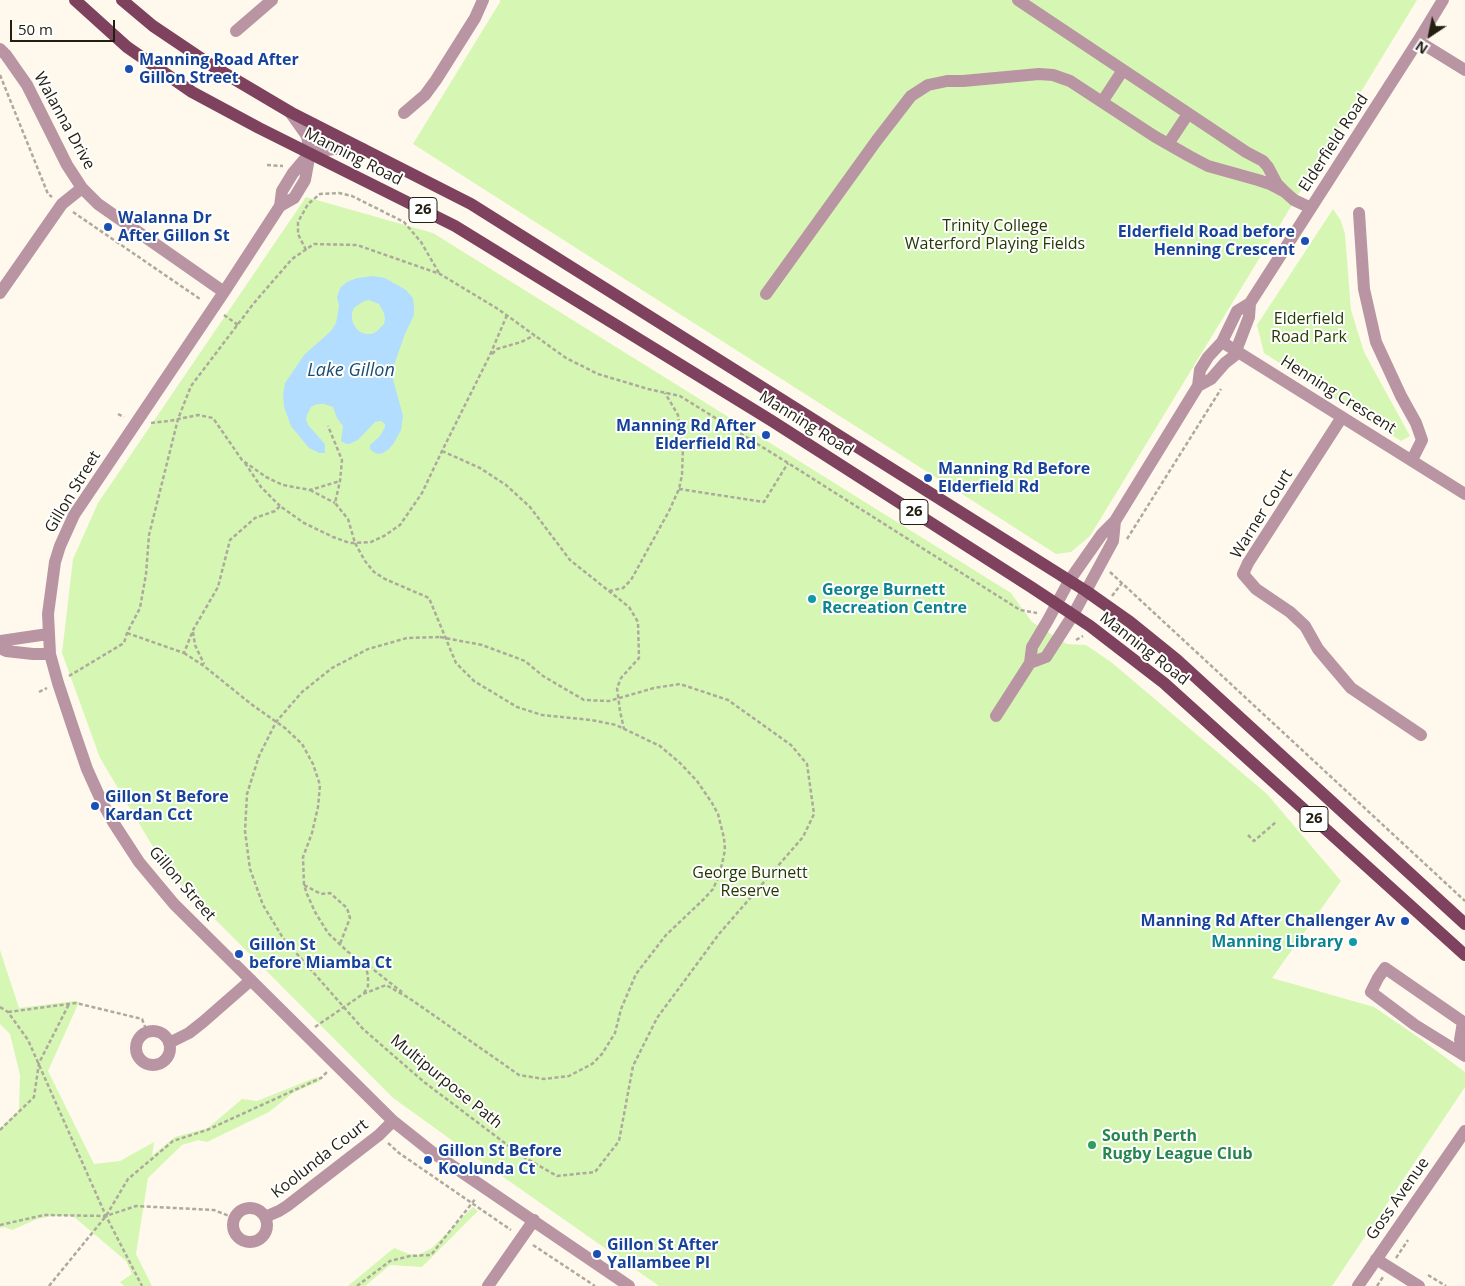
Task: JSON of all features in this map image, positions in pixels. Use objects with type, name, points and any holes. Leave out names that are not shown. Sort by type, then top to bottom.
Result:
[{"type":"main road","name":"Manning Road","points":[[75,0],[127,46],[192,92],[310,154],[455,226],[772,421],[1073,615],[1164,683],[1465,955]]},
{"type":"main road","name":"Manning Road","points":[[122,0],[153,26],[214,67],[290,112],[471,204],[1086,591],[1130,622],[1177,660],[1465,924]]},
{"type":"street","points":[[236,31],[272,0]]},
{"type":"street","points":[[404,113],[425,95],[436,80],[475,18],[483,0]]},
{"type":"street","points":[[1018,0],[1188,114],[1263,161],[1277,184],[1285,192],[1294,200],[1312,208]]},
{"type":"street","name":"Elderfield Road","points":[[1116,521],[1113,541],[1073,615],[1046,657],[1030,662],[1032,647],[1069,581],[1102,534],[1116,521],[1198,386],[1200,370],[1208,357],[1222,342],[1237,311],[1250,303],[1443,0]]},
{"type":"street","points":[[1418,42],[1465,70]]},
{"type":"street","name":"Walanna Drive","points":[[0,49],[27,85],[67,165],[82,188],[98,204],[224,292]]},
{"type":"street","points":[[1102,102],[1122,70]]},
{"type":"street","points":[[766,294],[911,96],[928,85],[947,80],[963,81],[1039,74],[1053,75],[1070,81],[1168,144],[1208,166],[1270,184],[1285,192]]},
{"type":"street","name":"Gillon Street","points":[[290,112],[307,136],[310,154],[305,180],[294,198],[280,206],[74,515],[60,546],[55,562],[49,597],[48,634],[50,654],[58,683],[87,770],[101,800],[139,862],[174,904],[393,1121],[432,1152],[629,1286]]},
{"type":"street","points":[[1168,144],[1188,114]]},
{"type":"street","points":[[310,154],[333,149],[363,149]]},
{"type":"street","points":[[0,293],[62,204],[82,188]]},
{"type":"street","name":"Henning Crescent","points":[[1359,213],[1364,289],[1376,342],[1400,396],[1416,423],[1422,440],[1412,460]]},
{"type":"street","name":"Elderfield Road","points":[[1198,386],[1211,379],[1234,356],[1249,317],[1250,303]]},
{"type":"street","name":"Henning Crescent","points":[[1222,342],[1465,494]]},
{"type":"street","name":"Warner Court","points":[[1342,417],[1248,563],[1243,574],[1256,589],[1290,612],[1305,626],[1318,650],[1350,688],[1421,735]]},
{"type":"street","points":[[0,641],[48,634]]},
{"type":"street","points":[[0,648],[6,651],[50,654]]},
{"type":"street","points":[[996,716],[1030,662]]},
{"type":"street","points":[[1465,1044],[1460,1040],[1463,1022],[1384,968],[1371,992],[1415,1025],[1465,1056]]},
{"type":"street","points":[[169,1043],[189,1033],[251,980]]},
{"type":"street","points":[[154,1031],[162,1034],[168,1039],[169,1043],[170,1051],[164,1061],[157,1065],[146,1064],[140,1059],[136,1048],[138,1040],[146,1032],[154,1031]]},
{"type":"street","name":"Koolunda Court","points":[[265,1218],[287,1206],[379,1135],[393,1121]]},
{"type":"street","name":"Goss Avenue","points":[[1358,1286],[1465,1131]]},
{"type":"street","name":"Koolunda Court","points":[[247,1208],[256,1209],[265,1218],[267,1227],[264,1235],[259,1240],[250,1242],[241,1240],[236,1236],[232,1228],[234,1218],[239,1211],[247,1208]]},
{"type":"street","points":[[488,1286],[534,1220]]},
{"type":"street","points":[[1376,1259],[1419,1286]]},
{"type":"path","points":[[0,75],[48,194],[55,199]]},
{"type":"path","points":[[267,165],[283,166]]},
{"type":"path","points":[[306,250],[298,234],[298,222],[308,204],[320,194],[338,193],[352,196],[404,222],[421,242],[440,274]]},
{"type":"path","points":[[72,211],[200,299]]},
{"type":"path","points":[[58,683],[124,643],[140,608],[146,574],[149,535],[178,418],[191,386],[254,303],[292,259],[314,244],[357,245],[440,274],[507,315],[566,358],[598,374],[648,389],[680,396],[1020,610],[1039,614]]},
{"type":"path","points":[[223,314],[238,325]]},
{"type":"path","points":[[147,423],[198,415],[213,418],[261,487],[280,506],[304,523],[333,537],[350,543],[371,542],[400,525],[422,493],[490,355],[507,315]]},
{"type":"path","points":[[490,355],[497,349],[521,342],[535,335]]},
{"type":"path","points":[[1126,540],[1221,389]]},
{"type":"path","points":[[609,591],[623,588],[631,580],[679,489],[682,475],[683,447],[678,415],[665,393]]},
{"type":"path","points":[[118,414],[126,418]]},
{"type":"path","points":[[328,426],[342,460],[335,503]]},
{"type":"path","points":[[442,451],[480,468],[506,485],[530,507],[570,560],[629,607],[638,622],[639,658],[621,678],[617,688],[624,729]]},
{"type":"path","points":[[127,633],[184,652],[285,728],[302,744],[313,764],[320,785],[318,807],[304,857],[304,885],[315,912],[328,933],[340,944],[409,998],[519,1075],[544,1079],[569,1076],[592,1064],[602,1054],[615,1033],[621,1008],[636,974],[666,935],[713,888],[720,871],[724,838],[718,814],[712,803],[697,781],[660,746],[616,726],[591,720],[542,715],[517,707],[474,682],[456,663],[429,598],[385,579],[374,572],[355,543],[348,519],[335,503],[310,490],[283,485],[266,477],[242,460]]},
{"type":"path","points":[[679,489],[764,502],[788,463]]},
{"type":"path","points":[[310,490],[340,481]]},
{"type":"path","points":[[184,652],[193,630],[218,587],[230,540],[255,518],[275,511],[280,506]]},
{"type":"path","points":[[1109,567],[1111,573],[1465,900]]},
{"type":"path","points":[[193,630],[195,645],[204,666]]},
{"type":"path","name":"Multipurpose Path","points":[[407,638],[446,638],[482,644],[525,661],[543,676],[584,700],[609,701],[654,688],[680,684],[728,700],[791,745],[807,764],[814,814],[803,837],[719,934],[657,1018],[633,1066],[619,1141],[595,1172],[557,1176],[522,1156],[424,1082],[363,1029],[283,938],[263,905],[250,870],[245,831],[247,794],[259,756],[276,722],[302,692],[332,668],[368,649],[407,638]]},
{"type":"path","points":[[1248,835],[1254,841],[1276,822]]},
{"type":"path","points":[[304,885],[321,894],[330,893],[347,908],[350,918],[340,944]]},
{"type":"path","points":[[363,994],[368,986],[365,963]]},
{"type":"path","points":[[306,1034],[363,994],[386,986],[409,998]]},
{"type":"path","points":[[8,1012],[76,1003],[142,1019],[146,1032]]},
{"type":"path","points":[[0,1130],[34,1097],[39,1063],[69,1004]]},
{"type":"path","points":[[0,1007],[8,1012],[28,1040],[106,1216],[142,1286]]},
{"type":"path","points":[[49,1286],[106,1216],[128,1179],[173,1141],[207,1130],[321,1078],[335,1064]]},
{"type":"path","points":[[387,1143],[398,1154],[511,1230]]},
{"type":"path","points":[[357,1286],[390,1262],[410,1256],[431,1255],[485,1187]]},
{"type":"path","points":[[0,1225],[44,1215],[106,1216],[136,1206],[214,1210],[234,1218]]},
{"type":"path","points":[[533,1244],[595,1286]]},
{"type":"green space","name":"Trinity College Waterford Playing Fields","points":[[500,0],[1417,0],[1090,536],[1071,552],[1056,554],[413,144]]},
{"type":"green space","name":"George Burnett Reserve","points":[[306,197],[433,233],[1011,593],[1032,622],[1067,644],[1086,645],[1111,662],[1267,794],[1341,881],[1272,978],[1374,1007],[1465,1072],[1465,1087],[1332,1286],[659,1286],[393,1098],[168,872],[100,758],[62,653],[73,559],[98,503]]},
{"type":"green space","name":"Elderfield Road Park","points":[[1333,209],[1341,221],[1345,234],[1351,310],[1364,352],[1410,436],[1401,441],[1264,353],[1257,325]]},
{"type":"green space","points":[[0,950],[19,1008],[79,1002],[48,1071],[94,1164],[120,1161],[154,1142],[152,1156],[175,1137],[208,1128],[242,1099],[257,1101],[317,1077],[320,1081],[294,1092],[269,1112],[207,1142],[198,1140],[182,1145],[148,1178],[136,1254],[152,1286],[124,1286],[120,1282],[132,1274],[126,1261],[73,1216],[52,1216],[37,1219],[12,1230],[4,1227],[0,1228],[0,1128],[19,1110],[20,1075],[10,1034],[0,1024]]},
{"type":"green space","points":[[473,1207],[478,1211],[422,1267],[390,1265],[365,1286],[348,1286],[394,1248],[409,1254],[418,1255],[432,1248]]},
{"type":"water","name":"Lake Gillon","points":[[373,276],[385,278],[406,290],[413,298],[414,315],[392,371],[403,416],[401,430],[389,449],[378,454],[370,449],[370,445],[380,436],[385,424],[381,421],[375,422],[358,440],[346,444],[341,441],[343,426],[337,418],[333,407],[317,404],[311,407],[306,420],[308,425],[325,444],[325,453],[319,453],[309,448],[291,426],[284,407],[285,383],[304,355],[331,331],[336,323],[339,306],[337,297],[340,288],[347,282],[357,278]],"holes":[[[369,300],[379,304],[384,313],[384,324],[372,334],[360,332],[353,323],[352,312],[355,307]]]},
{"type":"place","name":"Manning Road After Gillon Street","points":[[129,69]]},
{"type":"place","name":"Walanna Dr After Gillon St","points":[[108,227]]},
{"type":"place","name":"Elderfield Road before Henning Crescent","points":[[1305,241]]},
{"type":"place","name":"Manning Rd After Elderfield Rd","points":[[766,435]]},
{"type":"place","name":"Manning Rd Before Elderfield Rd","points":[[928,478]]},
{"type":"place","name":"George Burnett Recreation Centre","points":[[812,599]]},
{"type":"place","name":"Gillon St Before Kardan Cct","points":[[95,806]]},
{"type":"place","name":"Manning Rd After Challenger Av","points":[[1405,921]]},
{"type":"place","name":"Manning Library","points":[[1353,942]]},
{"type":"place","name":"Gillon St before Miamba Ct","points":[[239,954]]},
{"type":"place","name":"South Perth Rugby League Club","points":[[1092,1145]]},
{"type":"place","name":"Gillon St Before Koolunda Ct","points":[[428,1160]]},
{"type":"place","name":"Gillon St After Yallambee Pl","points":[[597,1254]]}]
